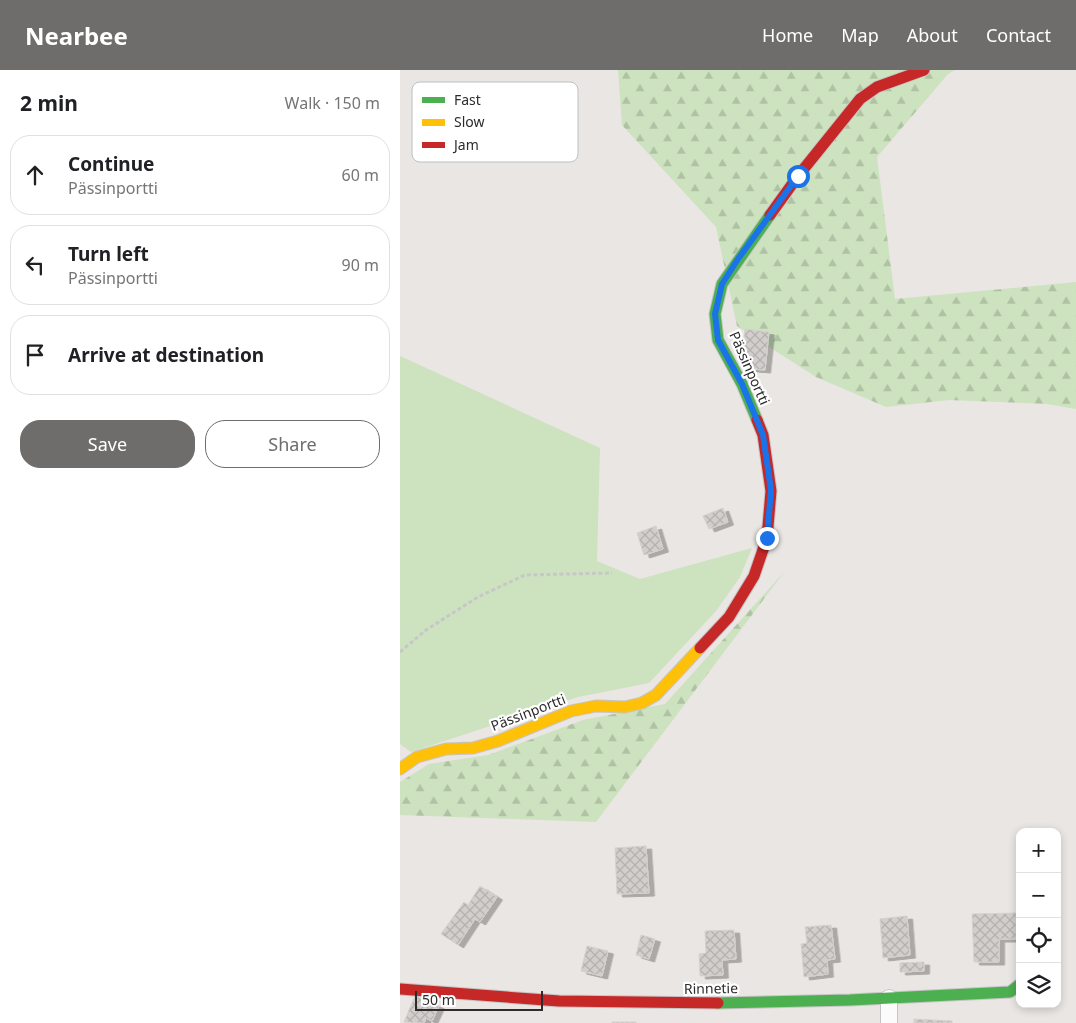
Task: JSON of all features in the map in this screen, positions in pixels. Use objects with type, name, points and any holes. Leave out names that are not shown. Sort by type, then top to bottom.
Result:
[{"type":"street","name":"Pässinportti","points":[[400,769],[417,757],[446,749],[473,748],[498,741],[571,711],[596,706],[625,707],[642,703],[656,696],[729,617],[754,576],[767,538],[771,490],[763,435],[742,384],[718,340],[715,314],[722,284],[798,176],[860,99],[876,87],[924,70]]},
{"type":"street","name":"Rinnetie","points":[[400,989],[580,1002],[670,1004],[889,998],[1010,992],[1016,987]]},
{"type":"street","points":[[889,998],[889,1023]]},
{"type":"path","points":[[400,652],[426,630],[478,597],[524,575],[612,572]]},
{"type":"green space","points":[[618,70],[955,70],[948,74],[877,157],[895,299],[1076,282],[1076,409],[1047,404],[949,400],[886,407],[816,377],[737,326],[716,227],[622,125]]},
{"type":"green space","points":[[400,356],[600,448],[597,561],[640,579],[752,548],[740,577],[716,611],[649,683],[578,697],[411,752],[400,744]]},
{"type":"green space","points":[[785,571],[596,822],[400,815],[400,782],[429,764],[488,755],[583,720],[665,704]]},
{"type":"building","points":[[745,329],[769,332],[765,370],[741,368]]},
{"type":"building","points":[[723,508],[728,522],[709,529],[703,516]]},
{"type":"building","points":[[656,526],[663,549],[644,555],[637,533]]},
{"type":"building","points":[[646,846],[649,893],[617,894],[615,848]]},
{"type":"building","points":[[480,886],[497,897],[480,922],[475,919],[458,945],[441,934],[464,902],[468,905]]},
{"type":"building","points":[[1016,913],[1016,939],[999,939],[999,962],[974,962],[972,914]]},
{"type":"building","points":[[907,916],[910,955],[883,958],[880,919]]},
{"type":"building","points":[[831,925],[835,959],[827,960],[828,974],[804,977],[801,944],[807,943],[805,927]]},
{"type":"building","points":[[734,930],[736,959],[722,960],[723,975],[700,976],[699,954],[706,953],[705,931]]},
{"type":"building","points":[[641,935],[655,939],[649,959],[636,955]]},
{"type":"building","points":[[587,946],[608,951],[602,976],[581,971]]},
{"type":"building","points":[[924,962],[924,971],[900,972],[900,963]]},
{"type":"building","points":[[415,996],[439,1006],[432,1021],[426,1018],[424,1023],[404,1022]]},
{"type":"building","points":[[914,1019],[952,1021],[952,1023],[914,1023]]},
{"type":"building","points":[[636,1022],[636,1023],[612,1023]]},
{"type":"traffic: fast","points":[[757,420],[742,384],[718,340],[715,314],[722,284],[770,215]]},
{"type":"traffic: fast","points":[[718,1003],[850,1000],[1010,992],[1016,987]]},
{"type":"traffic: slow","points":[[400,769],[417,757],[446,749],[473,748],[498,741],[571,711],[596,706],[625,707],[642,703],[656,695],[700,648]]},
{"type":"traffic: jam","points":[[770,215],[798,176],[860,99],[877,87],[924,70]]},
{"type":"traffic: jam","points":[[700,648],[729,617],[754,576],[767,538],[771,491],[763,435],[757,420]]},
{"type":"traffic: jam","points":[[400,989],[559,1001],[718,1003]]},
{"type":"route","points":[[767,538],[771,490],[763,435],[742,384],[718,340],[715,314],[722,284],[798,176]]}]
